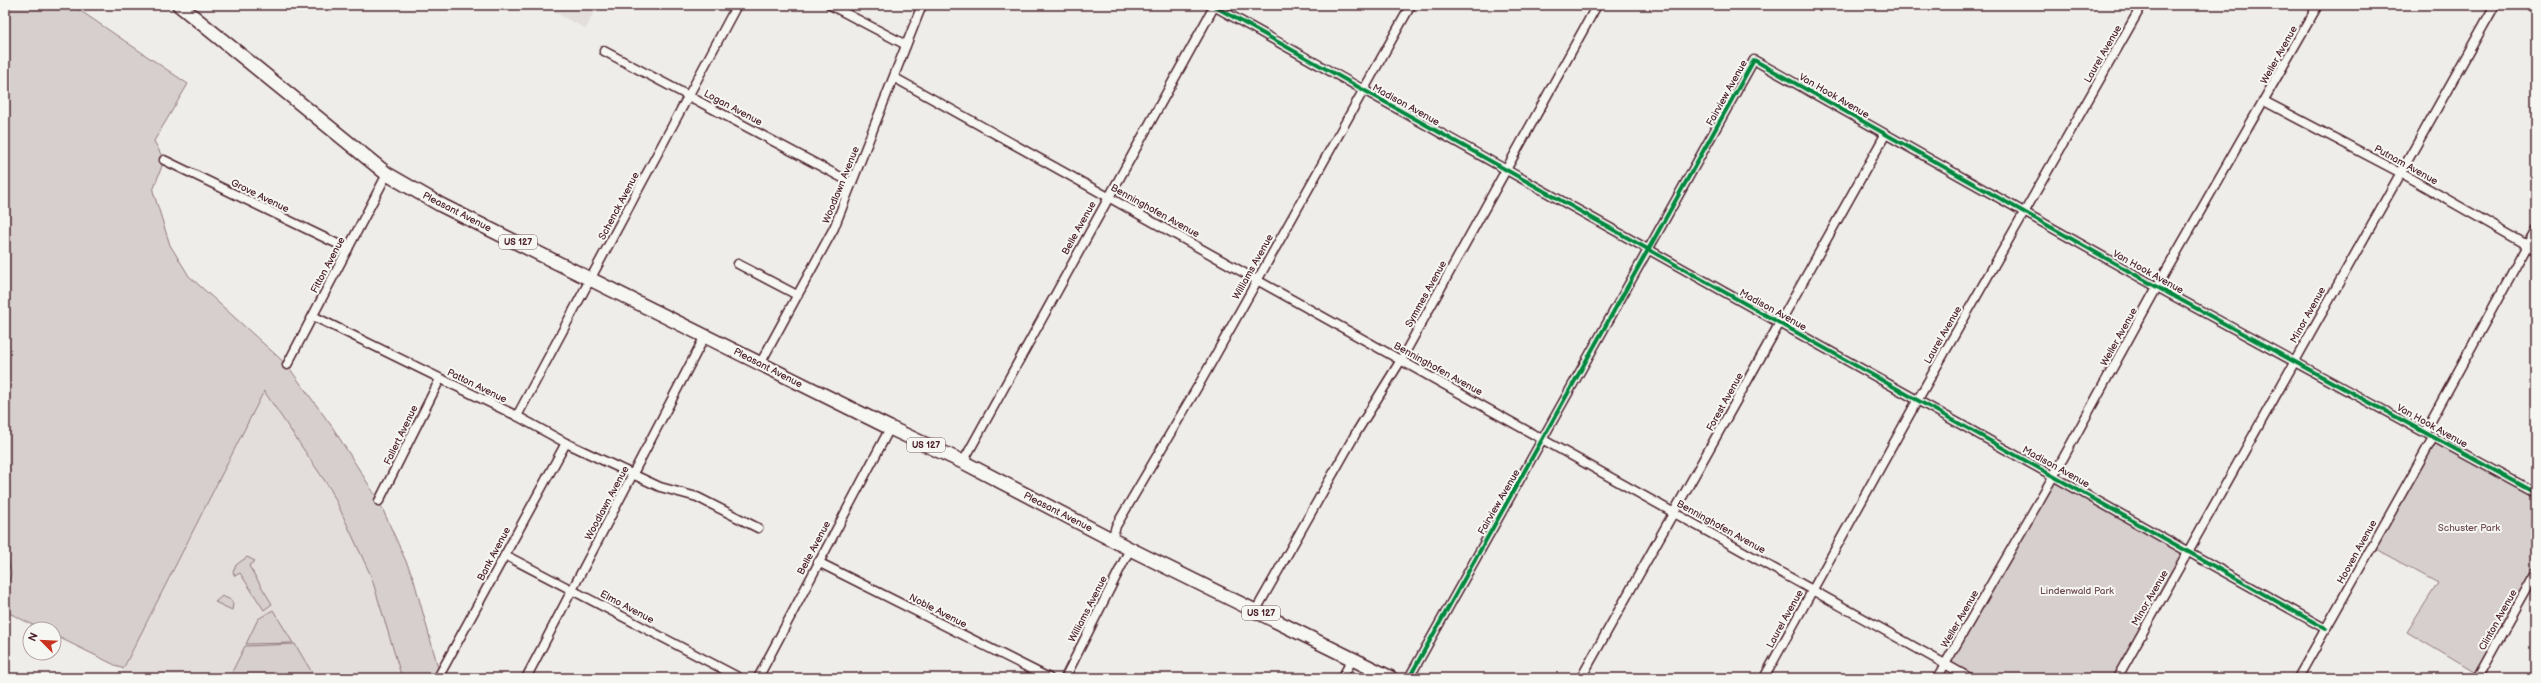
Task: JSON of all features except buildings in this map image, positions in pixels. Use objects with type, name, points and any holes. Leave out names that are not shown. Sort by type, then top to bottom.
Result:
[{"type":"main road","name":"Pleasant Avenue","points":[[179,5],[388,174],[441,205],[760,364],[963,462],[1130,549],[1391,678]]},
{"type":"street","name":"Schenck Avenue","points":[[517,416],[737,5]]},
{"type":"street","points":[[830,5],[906,45]]},
{"type":"street","name":"Woodlawn Avenue","points":[[760,364],[834,228],[895,78],[922,5]]},
{"type":"street","name":"Madison Avenue","points":[[1214,5],[1504,170],[1650,250],[1917,401],[2054,475],[2326,629]]},
{"type":"street","name":"Belle Avenue","points":[[963,462],[1214,5]]},
{"type":"street","name":"Williams Avenue","points":[[1112,539],[1116,526],[1201,381],[1411,5]]},
{"type":"street","name":"Symmes Avenue","points":[[1256,610],[1356,433],[1401,360],[1504,170],[1597,5]]},
{"type":"street","name":"Laurel Avenue","points":[[1764,678],[1917,401],[2142,5]]},
{"type":"street","name":"Weller Avenue","points":[[1937,678],[2054,475],[2157,287],[2318,5]]},
{"type":"street","name":"Minor Avenue","points":[[2117,678],[2399,172],[2495,5]]},
{"type":"street","name":"Logan Avenue","points":[[604,52],[852,184]]},
{"type":"street","name":"Van Hook Avenue","points":[[1754,60],[2157,287],[2434,436],[2536,493]]},
{"type":"street","name":"Fairview Avenue","points":[[1409,678],[1650,250],[1754,60]]},
{"type":"street","name":"Benninghofen Avenue","points":[[895,78],[1108,197],[1258,278],[1401,360],[1970,678]]},
{"type":"street","name":"Putnam Avenue","points":[[2264,101],[2399,172],[2536,250]]},
{"type":"street","name":"Forest Avenue","points":[[1581,678],[1781,324],[1885,135]]},
{"type":"street","name":"Grove Avenue","points":[[164,160],[348,249]]},
{"type":"street","name":"Fitton Avenue","points":[[287,365],[388,174]]},
{"type":"street","points":[[2425,432],[2536,229]]},
{"type":"street","points":[[738,264],[798,295]]},
{"type":"street","name":"Patton Avenue","points":[[313,316],[517,416],[566,443],[633,474]]},
{"type":"street","name":"Woodlawn Avenue","points":[[526,678],[705,336]]},
{"type":"street","name":"Fallert Avenue","points":[[379,501],[440,379]]},
{"type":"street","name":"Belle Avenue","points":[[758,678],[890,428]]},
{"type":"street","name":"Hooven Avenue","points":[[2298,678],[2434,436]]},
{"type":"street","name":"Bank Avenue","points":[[440,674],[566,443]]},
{"type":"street","points":[[633,474],[660,487],[696,497],[758,528]]},
{"type":"street","name":"Williams Avenue","points":[[1064,678],[1130,549]]},
{"type":"street","name":"Elmo Avenue","points":[[505,555],[573,589],[740,678]]},
{"type":"street","name":"Noble Avenue","points":[[818,562],[1049,678]]},
{"type":"street","name":"Clinton Avenue","points":[[2477,678],[2536,572]]},
{"type":"street","points":[[1342,678],[1352,660]]},
{"type":"shaded area","points":[[541,5],[597,5],[586,29]]},
{"type":"shaded area","points":[[264,391],[331,490],[371,576],[402,678],[119,678]]},
{"type":"green space","points":[[5,5],[72,5],[188,84],[154,141],[164,160],[153,191],[170,245],[189,276],[287,365],[333,428],[379,501],[413,577],[441,678],[402,678],[371,576],[331,490],[264,391],[123,669],[62,639],[62,621],[25,621],[5,611],[5,594],[11,574],[5,543]]},
{"type":"green space","name":"Schuster Park","points":[[2434,436],[2536,493],[2536,572],[2479,675],[2407,632],[2438,583],[2372,547]]},
{"type":"green space","name":"Lindenwald Park","points":[[2054,475],[2188,551],[2117,678],[1970,678],[1945,664]]},
{"type":"green space","points":[[247,557],[255,561],[249,566],[272,604],[264,610],[240,573],[235,576],[233,572],[236,565]]},
{"type":"green space","points":[[222,596],[231,600],[233,604],[232,610],[215,602]]},
{"type":"green space","points":[[273,610],[293,643],[246,644],[258,619]]},
{"type":"green space","points":[[295,644],[314,676],[312,678],[229,678],[245,646]]},
{"type":"cycle path","points":[[1212,5],[2326,629]]},
{"type":"cycle path","points":[[1409,678],[1754,60],[2157,287],[2536,493]]}]
